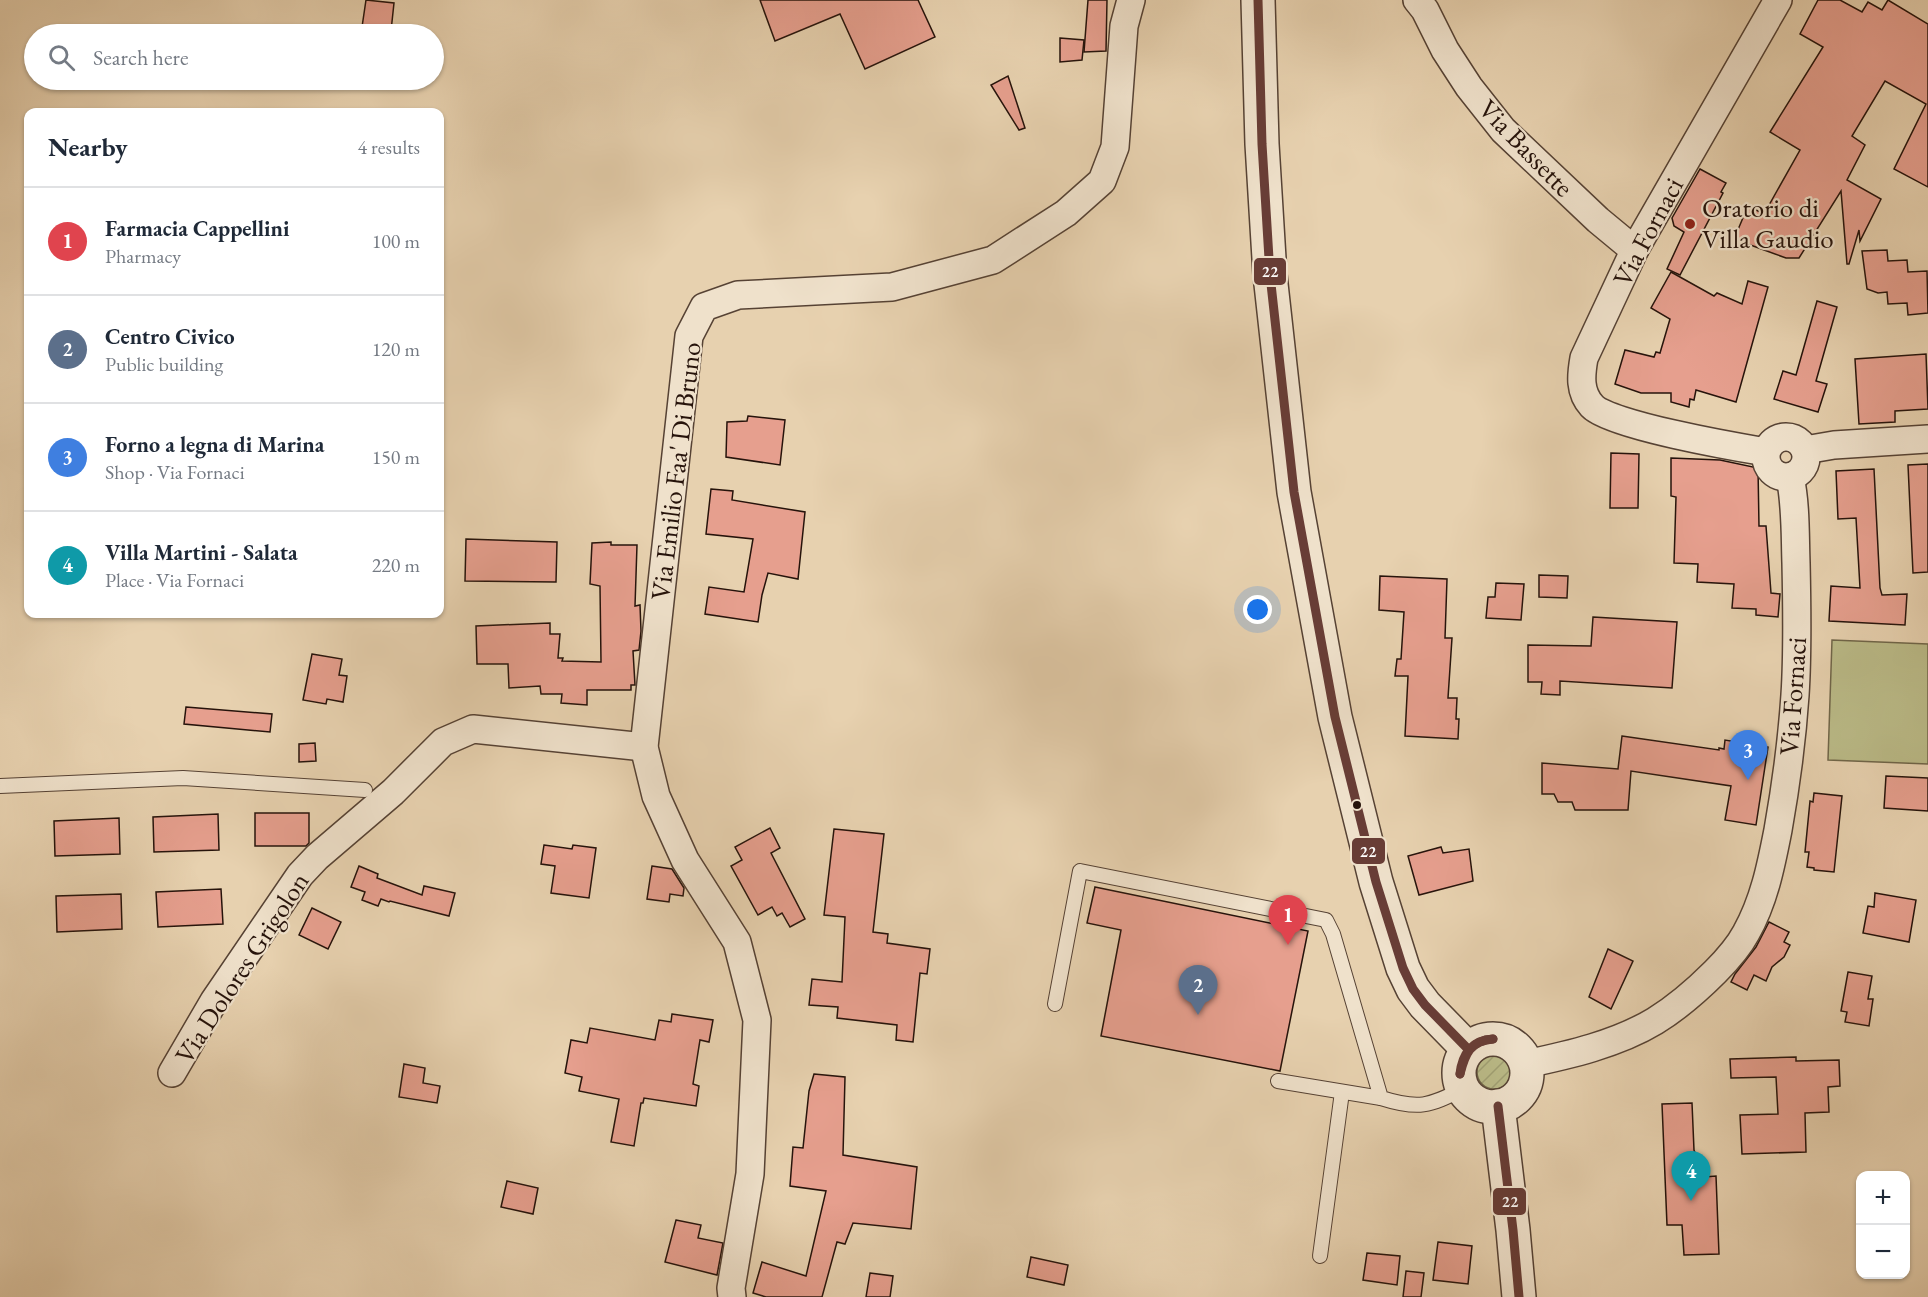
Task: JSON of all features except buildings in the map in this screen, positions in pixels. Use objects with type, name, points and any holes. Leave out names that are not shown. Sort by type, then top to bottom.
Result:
[{"type":"street","name":"Via Emilio Faa' Di Bruno","points":[[732,1297],[731,1288],[750,1174],[757,1020],[737,942],[686,860],[656,796],[644,747],[689,336],[704,307],[738,295],[892,287],[993,260],[1066,213],[1102,181],[1115,147],[1124,26],[1131,0]]},
{"type":"street","points":[[1258,0],[1262,144],[1271,286],[1294,492],[1335,717],[1376,882],[1403,968],[1413,989],[1425,1005],[1468,1049]]},
{"type":"street","name":"Via Bassette","points":[[1417,0],[1469,87],[1503,130],[1598,220],[1635,249]]},
{"type":"street","name":"Via Fornaci","points":[[1766,452],[1611,418],[1592,406],[1582,389],[1581,374],[1584,358],[1635,249],[1778,0]]},
{"type":"street","points":[[1781,437],[1795,439],[1805,450],[1806,461],[1803,467],[1790,477],[1783,477],[1771,471],[1767,465],[1766,452],[1774,440],[1781,437]]},
{"type":"street","points":[[1805,450],[1834,445],[1928,439]]},
{"type":"street","name":"Via Fornaci","points":[[1526,1064],[1611,1041],[1654,1021],[1701,986],[1727,960],[1745,934],[1759,907],[1770,874],[1782,806],[1797,674],[1796,546],[1790,477]]},
{"type":"street","points":[[365,790],[393,792],[443,742],[473,729],[644,747]]},
{"type":"street","name":"Via Dolores Grigolon","points":[[172,1073],[214,1001],[300,875],[317,857],[393,792]]},
{"type":"street","points":[[1484,1040],[1502,1040],[1517,1048],[1526,1064],[1526,1083],[1507,1104],[1490,1106],[1474,1101],[1463,1089],[1459,1072],[1460,1064],[1468,1049],[1484,1040]]},
{"type":"street","points":[[1498,1106],[1519,1297]]},
{"type":"lane","points":[[0,786],[183,778],[365,790]]},
{"type":"lane","points":[[1055,1004],[1080,871],[1326,920],[1333,934],[1381,1098]]},
{"type":"lane","points":[[1278,1081],[1418,1106],[1432,1104],[1463,1089]]},
{"type":"lane","points":[[1320,1256],[1342,1092]]},
{"type":"green space","points":[[1832,640],[1928,644],[1928,764],[1828,760]]},
{"type":"green space","points":[[1494,1055],[1506,1060],[1511,1072],[1506,1084],[1494,1089],[1482,1084],[1477,1072],[1482,1060]]},
{"type":"transit line","name":"22","points":[[1258,0],[1262,144],[1270,275],[1294,492],[1335,717],[1376,882],[1403,968],[1413,989],[1425,1005],[1468,1049]]},
{"type":"transit line","name":"22","points":[[1460,1074],[1463,1060],[1469,1049],[1479,1042],[1493,1039]]},
{"type":"transit line","name":"22","points":[[1460,1074],[1470,1050],[1479,1042],[1493,1039]]},
{"type":"transit line","name":"22","points":[[1498,1106],[1519,1297]]},
{"type":"place","name":"Oratorio di Villa Gaudio","points":[[1690,224]]},
{"type":"place","name":"Forno a legna di Marina","points":[[1748,780]]},
{"type":"place","name":"Farmacia Cappellini","points":[[1288,945]]},
{"type":"place","name":"Centro Civico","points":[[1198,1015]]},
{"type":"place","name":"Villa Martini - Salata","points":[[1691,1201]]}]
